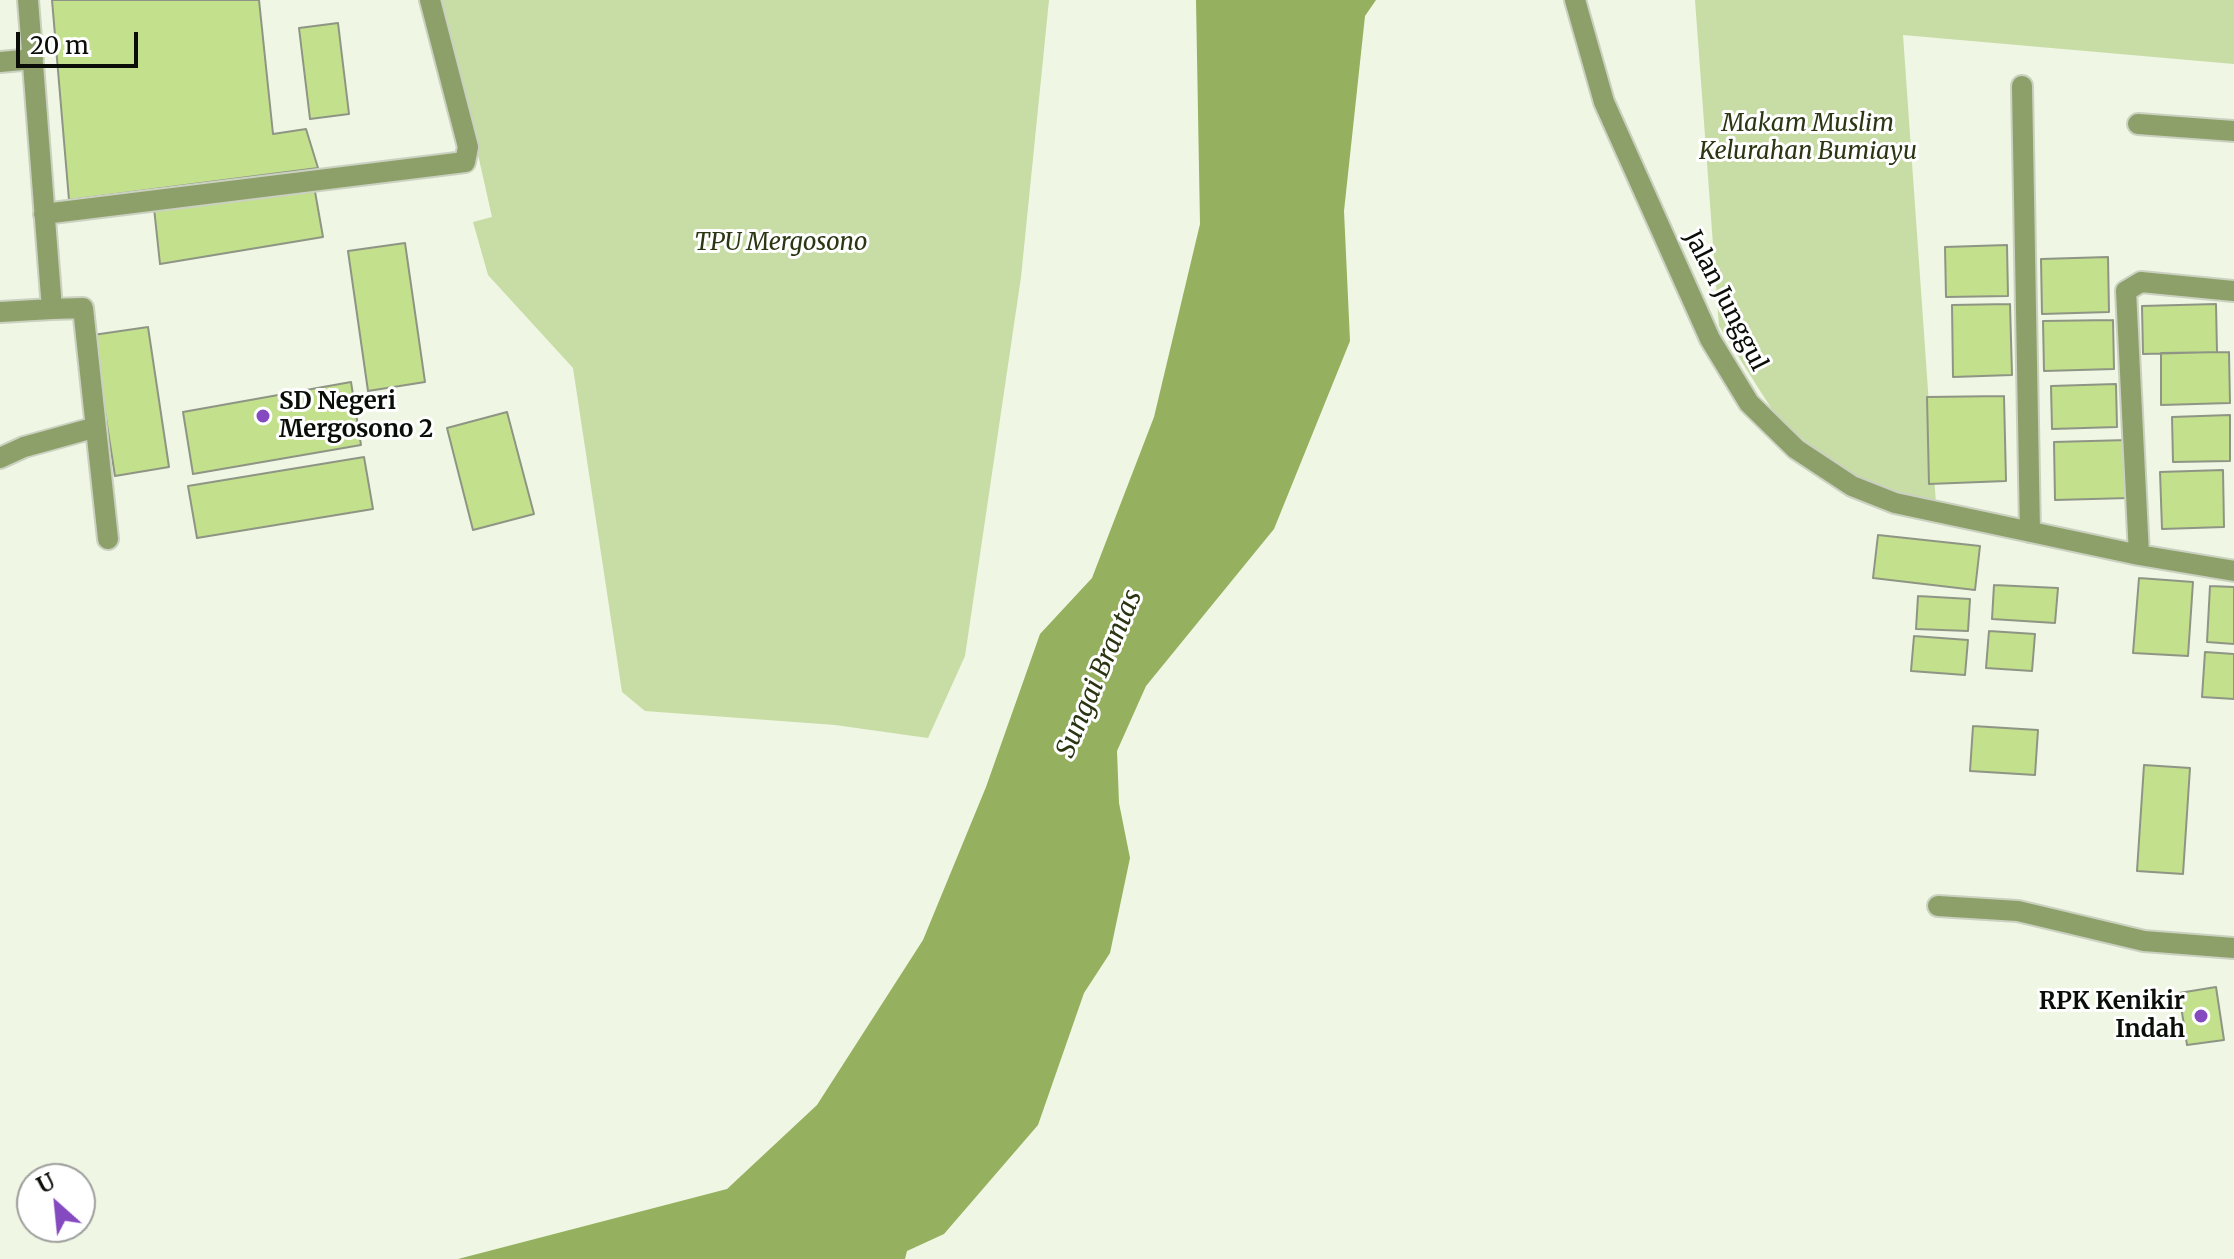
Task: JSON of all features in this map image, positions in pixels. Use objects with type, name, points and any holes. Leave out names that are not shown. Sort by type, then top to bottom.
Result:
[{"type":"street","points":[[28,0],[52,309]]},
{"type":"street","points":[[44,214],[465,162],[468,147],[430,0]]},
{"type":"street","name":"Jalan Junggul","points":[[1575,0],[1604,102],[1710,339],[1749,403],[1796,449],[1852,486],[1895,503],[2139,555],[2234,571]]},
{"type":"street","points":[[0,62],[33,59]]},
{"type":"street","points":[[2022,86],[2030,532]]},
{"type":"street","points":[[2138,124],[2234,131]]},
{"type":"street","points":[[2139,555],[2126,291],[2141,282],[2234,291]]},
{"type":"street","points":[[0,312],[83,308],[93,428],[108,539]]},
{"type":"street","points":[[0,458],[24,447],[93,428]]},
{"type":"street","points":[[1938,906],[2018,911],[2144,941],[2234,948]]},
{"type":"green space","name":"TPU Mergosono","points":[[431,0],[1049,0],[1021,277],[965,656],[928,738],[835,725],[645,711],[622,692],[573,368],[488,275],[473,222],[492,217],[479,159]]},
{"type":"green space","name":"Makam Muslim Kelurahan Bumiayu","points":[[1695,0],[2234,0],[2234,64],[1903,35],[1936,504],[1862,480],[1820,453],[1778,419],[1719,326]]},
{"type":"water","name":"Sungai Brantas","points":[[1196,0],[1376,0],[1365,16],[1344,211],[1350,341],[1274,529],[1146,686],[1117,751],[1119,803],[1130,858],[1110,953],[1084,993],[1038,1125],[944,1234],[907,1251],[905,1259],[458,1259],[727,1189],[817,1105],[923,940],[986,787],[1040,634],[1092,578],[1154,417],[1200,224]]},
{"type":"building","points":[[52,0],[259,0],[273,134],[306,129],[318,168],[69,200]]},
{"type":"building","points":[[338,23],[349,114],[310,119],[299,28]]},
{"type":"building","points":[[314,186],[323,237],[160,264],[154,208]]},
{"type":"building","points":[[405,243],[425,382],[368,391],[348,251]]},
{"type":"building","points":[[2007,245],[2008,296],[1946,297],[1945,247]]},
{"type":"building","points":[[2108,257],[2109,312],[2042,314],[2041,259]]},
{"type":"building","points":[[2010,304],[2012,375],[1953,377],[1952,305]]},
{"type":"building","points":[[2216,304],[2217,352],[2143,354],[2142,306]]},
{"type":"building","points":[[2113,320],[2114,369],[2044,371],[2043,321]]},
{"type":"building","points":[[148,327],[169,467],[115,476],[93,335]]},
{"type":"building","points":[[2229,352],[2230,403],[2161,405],[2161,353]]},
{"type":"building","points":[[351,382],[361,445],[193,474],[183,412]]},
{"type":"building","points":[[2116,384],[2117,427],[2052,429],[2051,386]]},
{"type":"building","points":[[2004,396],[2006,481],[1929,484],[1927,397]]},
{"type":"building","points":[[507,412],[534,514],[473,530],[447,428]]},
{"type":"building","points":[[2230,415],[2230,461],[2173,462],[2172,417]]},
{"type":"building","points":[[2128,440],[2129,498],[2055,500],[2054,442]]},
{"type":"building","points":[[364,457],[373,509],[197,538],[188,486]]},
{"type":"building","points":[[2223,470],[2224,527],[2162,529],[2160,472]]},
{"type":"building","points":[[1878,535],[1980,546],[1975,590],[1873,578]]},
{"type":"building","points":[[2139,578],[2193,582],[2188,656],[2133,653]]},
{"type":"building","points":[[1994,585],[2058,588],[2055,623],[1992,619]]},
{"type":"building","points":[[2210,586],[2234,587],[2234,644],[2207,642]]},
{"type":"building","points":[[1918,596],[1970,599],[1968,631],[1916,629]]},
{"type":"building","points":[[1989,631],[2035,634],[2032,671],[1986,668]]},
{"type":"building","points":[[1914,636],[1968,640],[1965,675],[1911,671]]},
{"type":"building","points":[[2205,652],[2234,654],[2234,699],[2202,697]]},
{"type":"building","points":[[1973,726],[2038,730],[2035,775],[1970,771]]},
{"type":"building","points":[[2144,765],[2190,768],[2183,874],[2137,871]]},
{"type":"building","name":"RPK Kenikir Indah","points":[[2216,987],[2224,1040],[2187,1045],[2179,993]]},
{"type":"place","name":"SD Negeri Mergosono 2","points":[[263,416]]},
{"type":"place","name":"RPK Kenikir Indah","points":[[2201,1016]]}]
